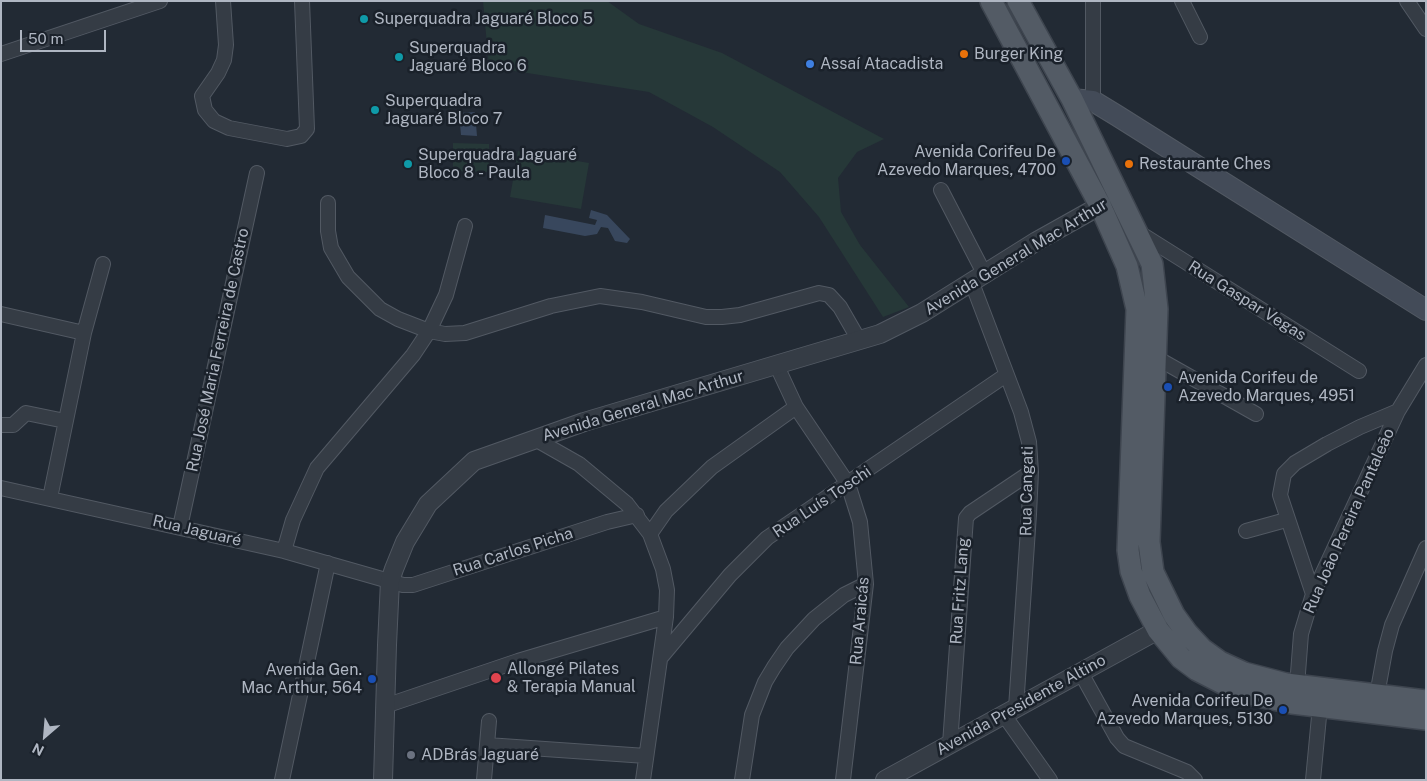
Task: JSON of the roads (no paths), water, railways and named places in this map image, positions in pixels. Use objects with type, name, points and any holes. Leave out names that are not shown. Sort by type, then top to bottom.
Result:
[{"type":"main road","points":[[992,1],[1100,205],[1127,266],[1137,309],[1128,550],[1131,571],[1140,596],[1158,630],[1189,664],[1240,692],[1264,698],[1426,719]]},
{"type":"main road","points":[[1018,1],[1082,105],[1093,118],[1116,114],[1426,310]]},
{"type":"main road","points":[[1051,112],[1082,105]]},
{"type":"main road","points":[[1082,105],[1135,230],[1152,264],[1156,286],[1156,357],[1149,542],[1154,572],[1162,593],[1187,633],[1202,649],[1220,662],[1244,673],[1297,686],[1426,701]]},
{"type":"street","points":[[1,54],[160,1]]},
{"type":"street","points":[[223,1],[226,45],[224,60],[218,73],[202,96],[205,110],[214,121],[229,128],[288,139],[301,136],[308,129],[302,1]]},
{"type":"street","points":[[1082,105],[1093,1]]},
{"type":"street","points":[[1182,1],[1200,37]]},
{"type":"street","points":[[1407,1],[1426,29]]},
{"type":"street","name":"Rua José Maria Ferreira de Castro","points":[[180,527],[257,173]]},
{"type":"street","name":"Rua Cangati","points":[[941,190],[978,279],[1006,375],[1021,412],[1029,442],[1031,472],[1010,711]]},
{"type":"street","name":"Avenida General Mac Arthur","points":[[383,780],[390,581],[405,542],[428,504],[474,461],[584,422],[859,340],[904,323],[1100,205],[1120,195]]},
{"type":"street","points":[[328,203],[328,231],[331,248],[348,277],[380,310],[429,331],[445,334],[465,333],[551,306],[600,296],[642,302],[706,317],[722,318],[740,315],[819,293],[829,295],[840,307],[859,340]]},
{"type":"street","points":[[284,551],[293,520],[318,468],[407,362],[429,331],[446,295],[465,226]]},
{"type":"street","name":"Rua Gaspar Vegas","points":[[1135,230],[1359,372]]},
{"type":"street","points":[[50,498],[84,333],[103,264]]},
{"type":"street","points":[[1,314],[84,333]]},
{"type":"street","points":[[1156,357],[1256,414]]},
{"type":"street","name":"Rua Araicás","points":[[776,364],[796,407],[848,484],[860,522],[866,584],[843,780]]},
{"type":"street","name":"Rua João Pereira Pantaleão","points":[[1297,686],[1301,634],[1313,594],[1398,412],[1426,365]]},
{"type":"street","name":"Rua Luís Toschi","points":[[662,656],[743,560],[767,538],[1006,375]]},
{"type":"street","points":[[650,534],[666,511],[712,467],[796,407]]},
{"type":"street","points":[[1313,594],[1286,520],[1280,488],[1288,468],[1360,427],[1398,412]]},
{"type":"street","points":[[1,425],[13,425],[26,414],[65,421]]},
{"type":"street","points":[[535,440],[579,464],[637,515],[650,534],[663,570],[666,590],[666,617],[643,780]]},
{"type":"street","name":"Rua Fritz Lang","points":[[950,744],[966,518],[970,513],[1031,472]]},
{"type":"street","name":"Rua Jaguaré","points":[[1,488],[284,551],[390,581]]},
{"type":"street","name":"Rua Carlos Picha","points":[[390,581],[413,585],[607,522],[637,515]]},
{"type":"street","points":[[1246,532],[1286,520]]},
{"type":"street","points":[[1377,695],[1392,625],[1426,548]]},
{"type":"street","points":[[282,780],[328,563]]},
{"type":"street","points":[[742,780],[752,716],[765,682],[774,667],[787,648],[814,619],[844,595],[866,584]]},
{"type":"street","points":[[385,706],[518,661],[666,617]]},
{"type":"street","name":"Avenida Presidente Altino","points":[[885,780],[1158,630]]},
{"type":"street","points":[[1081,673],[1116,738],[1124,746],[1187,772],[1195,780]]},
{"type":"street","points":[[1313,780],[1320,706]]},
{"type":"street","points":[[1010,711],[1050,780]]},
{"type":"street","points":[[484,780],[489,721]]},
{"type":"street","points":[[487,745],[646,756]]},
{"type":"water","points":[[475,112],[477,136],[461,135],[459,113]]},
{"type":"water","points":[[591,210],[607,215],[630,239],[627,243],[615,241],[608,228],[601,227],[597,234],[585,236],[543,228],[545,215],[595,225],[597,220],[589,218]]},
{"type":"place","name":"Superquadra Jaguaré Bloco 5","points":[[364,19]]},
{"type":"place","name":"Burger King","points":[[964,54]]},
{"type":"place","name":"Superquadra Jaguaré Bloco 6","points":[[399,57]]},
{"type":"place","name":"Assaí Atacadista","points":[[810,64]]},
{"type":"place","name":"Superquadra Jaguaré Bloco 7","points":[[375,110]]},
{"type":"place","name":"Avenida Corifeu De Azevedo Marques, 4700","points":[[1066,161]]},
{"type":"place","name":"Superquadra Jaguaré Bloco 8 - Paula","points":[[408,164]]},
{"type":"place","name":"Restaurante Ches","points":[[1129,164]]},
{"type":"place","name":"Avenida Corifeu de Azevedo Marques, 4951","points":[[1168,387]]},
{"type":"place","name":"Allongé Pilates & Terapia Manual","points":[[496,678]]},
{"type":"place","name":"Avenida Gen. Mac Arthur, 564","points":[[372,679]]},
{"type":"place","name":"Avenida Corifeu De Azevedo Marques, 5130","points":[[1283,710]]},
{"type":"place","name":"ADBrás Jaguaré","points":[[411,755]]}]
